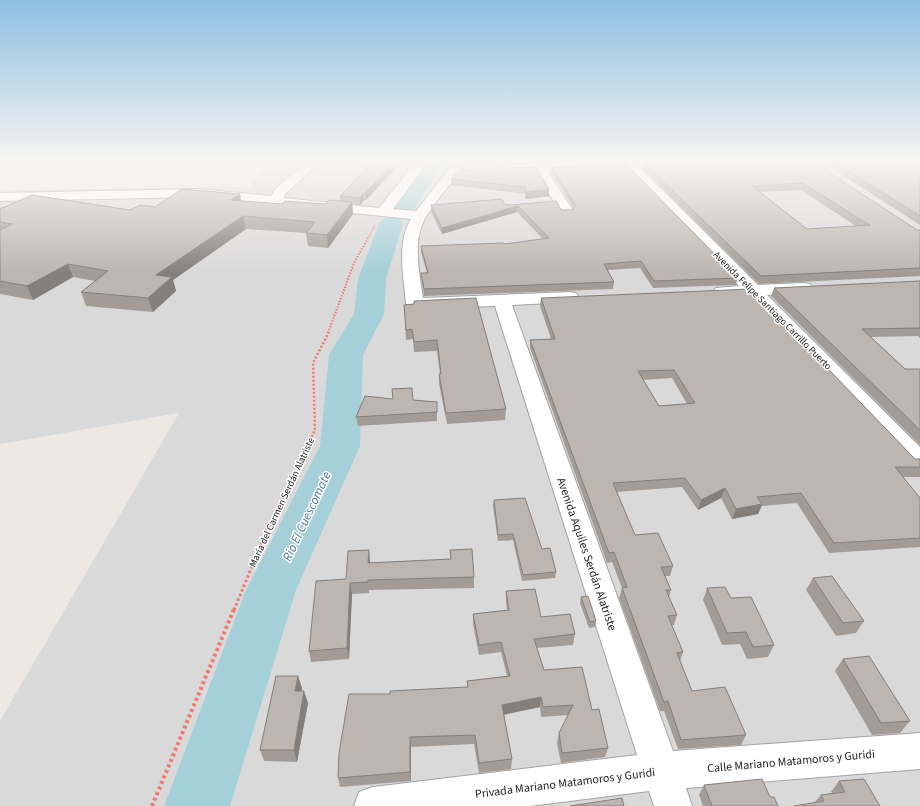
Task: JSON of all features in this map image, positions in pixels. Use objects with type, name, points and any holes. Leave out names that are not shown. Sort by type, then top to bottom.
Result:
[{"type":"street","points":[[250,198],[417,216]]},
{"type":"street","points":[[388,212],[398,198]]},
{"type":"street","points":[[432,198],[417,216],[412,230],[411,269],[416,304],[590,296]]},
{"type":"street","name":"Avenida Felipe Santiago Carrillo Puerto","points":[[662,198],[920,461]]},
{"type":"street","points":[[546,202],[560,200],[567,212]]},
{"type":"street","points":[[707,293],[818,288]]},
{"type":"street","name":"Avenida Aquiles Serdán Alatriste","points":[[502,301],[526,368],[562,482],[673,806]]},
{"type":"street","name":"Calle Mariano Matamoros y Guridi","points":[[662,771],[920,751]]},
{"type":"street","name":"Privada Mariano Matamoros y Guridi","points":[[373,806],[662,771]]},
{"type":"path","name":"María del Carmen Serdán Alatriste","points":[[152,806],[265,536],[315,430],[313,363],[332,325],[354,263],[372,228],[388,212]]},
{"type":"shaded area","points":[[0,198],[920,198],[920,806],[0,806],[0,721],[179,413],[0,444]]},
{"type":"building","points":[[26,198],[49,198],[130,210],[140,205],[155,207],[169,198],[235,198],[231,200],[282,204],[285,201],[326,204],[329,200],[352,202],[327,235],[306,233],[315,222],[243,216],[156,275],[172,277],[148,298],[81,292],[108,271],[68,264],[27,286],[0,281],[0,230],[12,224],[0,222],[0,209]]},
{"type":"building","points":[[571,198],[659,198],[738,278],[654,281],[641,261],[604,264],[614,282],[424,289],[421,273],[428,273],[421,246],[505,244],[549,238],[518,206],[442,228],[431,205],[502,199],[504,204],[510,205],[556,201],[561,210],[573,210],[576,205]]},
{"type":"building","points":[[680,198],[767,198],[807,229],[870,225],[826,198],[867,198],[917,230],[920,230],[920,268],[761,276]]},
{"type":"building","points":[[891,198],[920,198],[920,216]]},
{"type":"building","points":[[920,281],[920,328],[862,329],[905,369],[920,369],[920,430],[774,288]]},
{"type":"building","points":[[751,289],[915,459],[920,459],[920,467],[895,467],[920,498],[920,538],[834,543],[801,493],[757,497],[762,504],[736,509],[725,488],[701,500],[685,478],[613,483],[635,535],[658,533],[673,566],[661,567],[671,590],[666,590],[677,615],[668,616],[683,652],[677,653],[692,691],[725,687],[746,735],[681,740],[668,701],[664,702],[622,588],[627,587],[614,552],[609,553],[530,340],[555,339],[541,298]],"holes":[[[674,370],[695,403],[659,406],[638,371]]]},
{"type":"building","points":[[476,298],[506,409],[446,413],[439,374],[441,374],[437,340],[414,342],[412,329],[406,330],[404,305],[414,304],[414,301]]},
{"type":"building","points":[[412,388],[413,400],[437,402],[437,412],[356,417],[365,396],[393,399],[392,389]]},
{"type":"building","points":[[525,498],[542,549],[550,548],[556,572],[523,575],[513,534],[498,535],[494,500]]},
{"type":"building","points":[[472,549],[474,577],[368,580],[368,582],[350,583],[347,648],[309,651],[316,581],[346,579],[348,551],[369,550],[368,563],[451,559],[450,550]]},
{"type":"building","points":[[832,576],[864,621],[843,623],[813,578]]},
{"type":"building","points":[[725,587],[731,598],[751,597],[774,645],[753,647],[746,632],[727,633],[707,588]]},
{"type":"building","points":[[535,589],[541,617],[570,614],[575,634],[534,639],[544,670],[582,667],[592,710],[599,709],[608,748],[562,753],[559,733],[573,705],[543,707],[541,697],[502,705],[512,759],[479,763],[475,735],[410,737],[410,772],[338,778],[339,753],[349,694],[390,694],[390,691],[468,687],[467,681],[510,676],[501,642],[479,645],[473,614],[509,610],[506,591]]},
{"type":"building","points":[[588,596],[596,621],[590,622],[581,597]]},
{"type":"building","points":[[869,656],[910,721],[881,723],[843,659]]},
{"type":"building","points":[[276,676],[298,676],[295,691],[304,691],[294,750],[260,750]]},
{"type":"building","points":[[762,779],[770,797],[774,797],[778,806],[712,806],[704,785]]},
{"type":"building","points":[[864,779],[880,806],[794,806],[824,801],[821,795],[845,792],[839,781]]},
{"type":"building","points":[[622,798],[624,806],[570,806]]},
{"type":"waterway","name":"Rio El Cuescomate","points":[[405,207],[411,198]]},
{"type":"waterway","name":"Rio El Cuescomate","points":[[197,806],[271,590],[340,446],[346,355],[369,314],[372,279],[391,224]]}]
